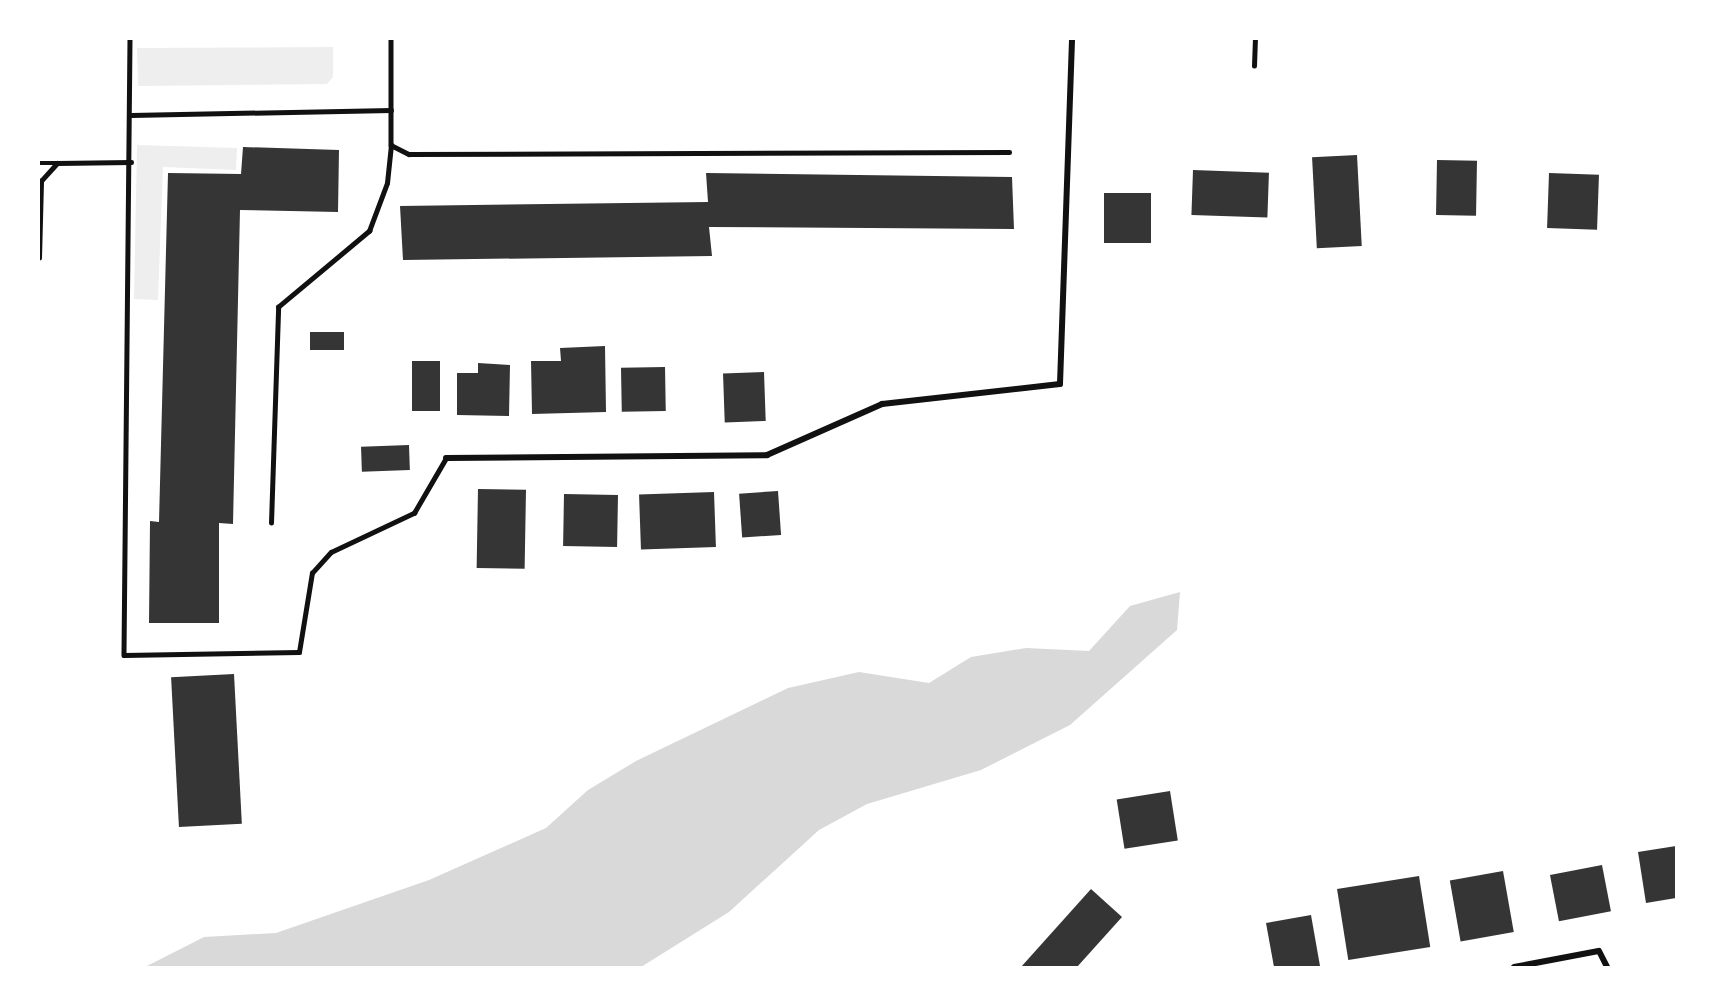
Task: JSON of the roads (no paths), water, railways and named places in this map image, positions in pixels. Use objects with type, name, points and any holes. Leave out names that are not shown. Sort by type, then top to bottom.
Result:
[{"type":"street","points":[[446,458],[767,455],[882,404],[1060,384],[1072,39]]},
{"type":"street","points":[[1514,967],[1599,951],[1607,967]]},
{"type":"lane","points":[[130,39],[131,162],[124,655],[299,652],[312,573],[331,552],[414,513],[446,458]]},
{"type":"lane","points":[[271,523],[278,307],[369,231],[387,183],[391,110],[391,39]]},
{"type":"lane","points":[[1254,66],[1255,39]]},
{"type":"lane","points":[[131,115],[391,110]]},
{"type":"lane","points":[[390,145],[409,153],[1009,152]]},
{"type":"lane","points":[[39,163],[131,162]]},
{"type":"lane","points":[[39,258],[41,181],[57,163]]}]
